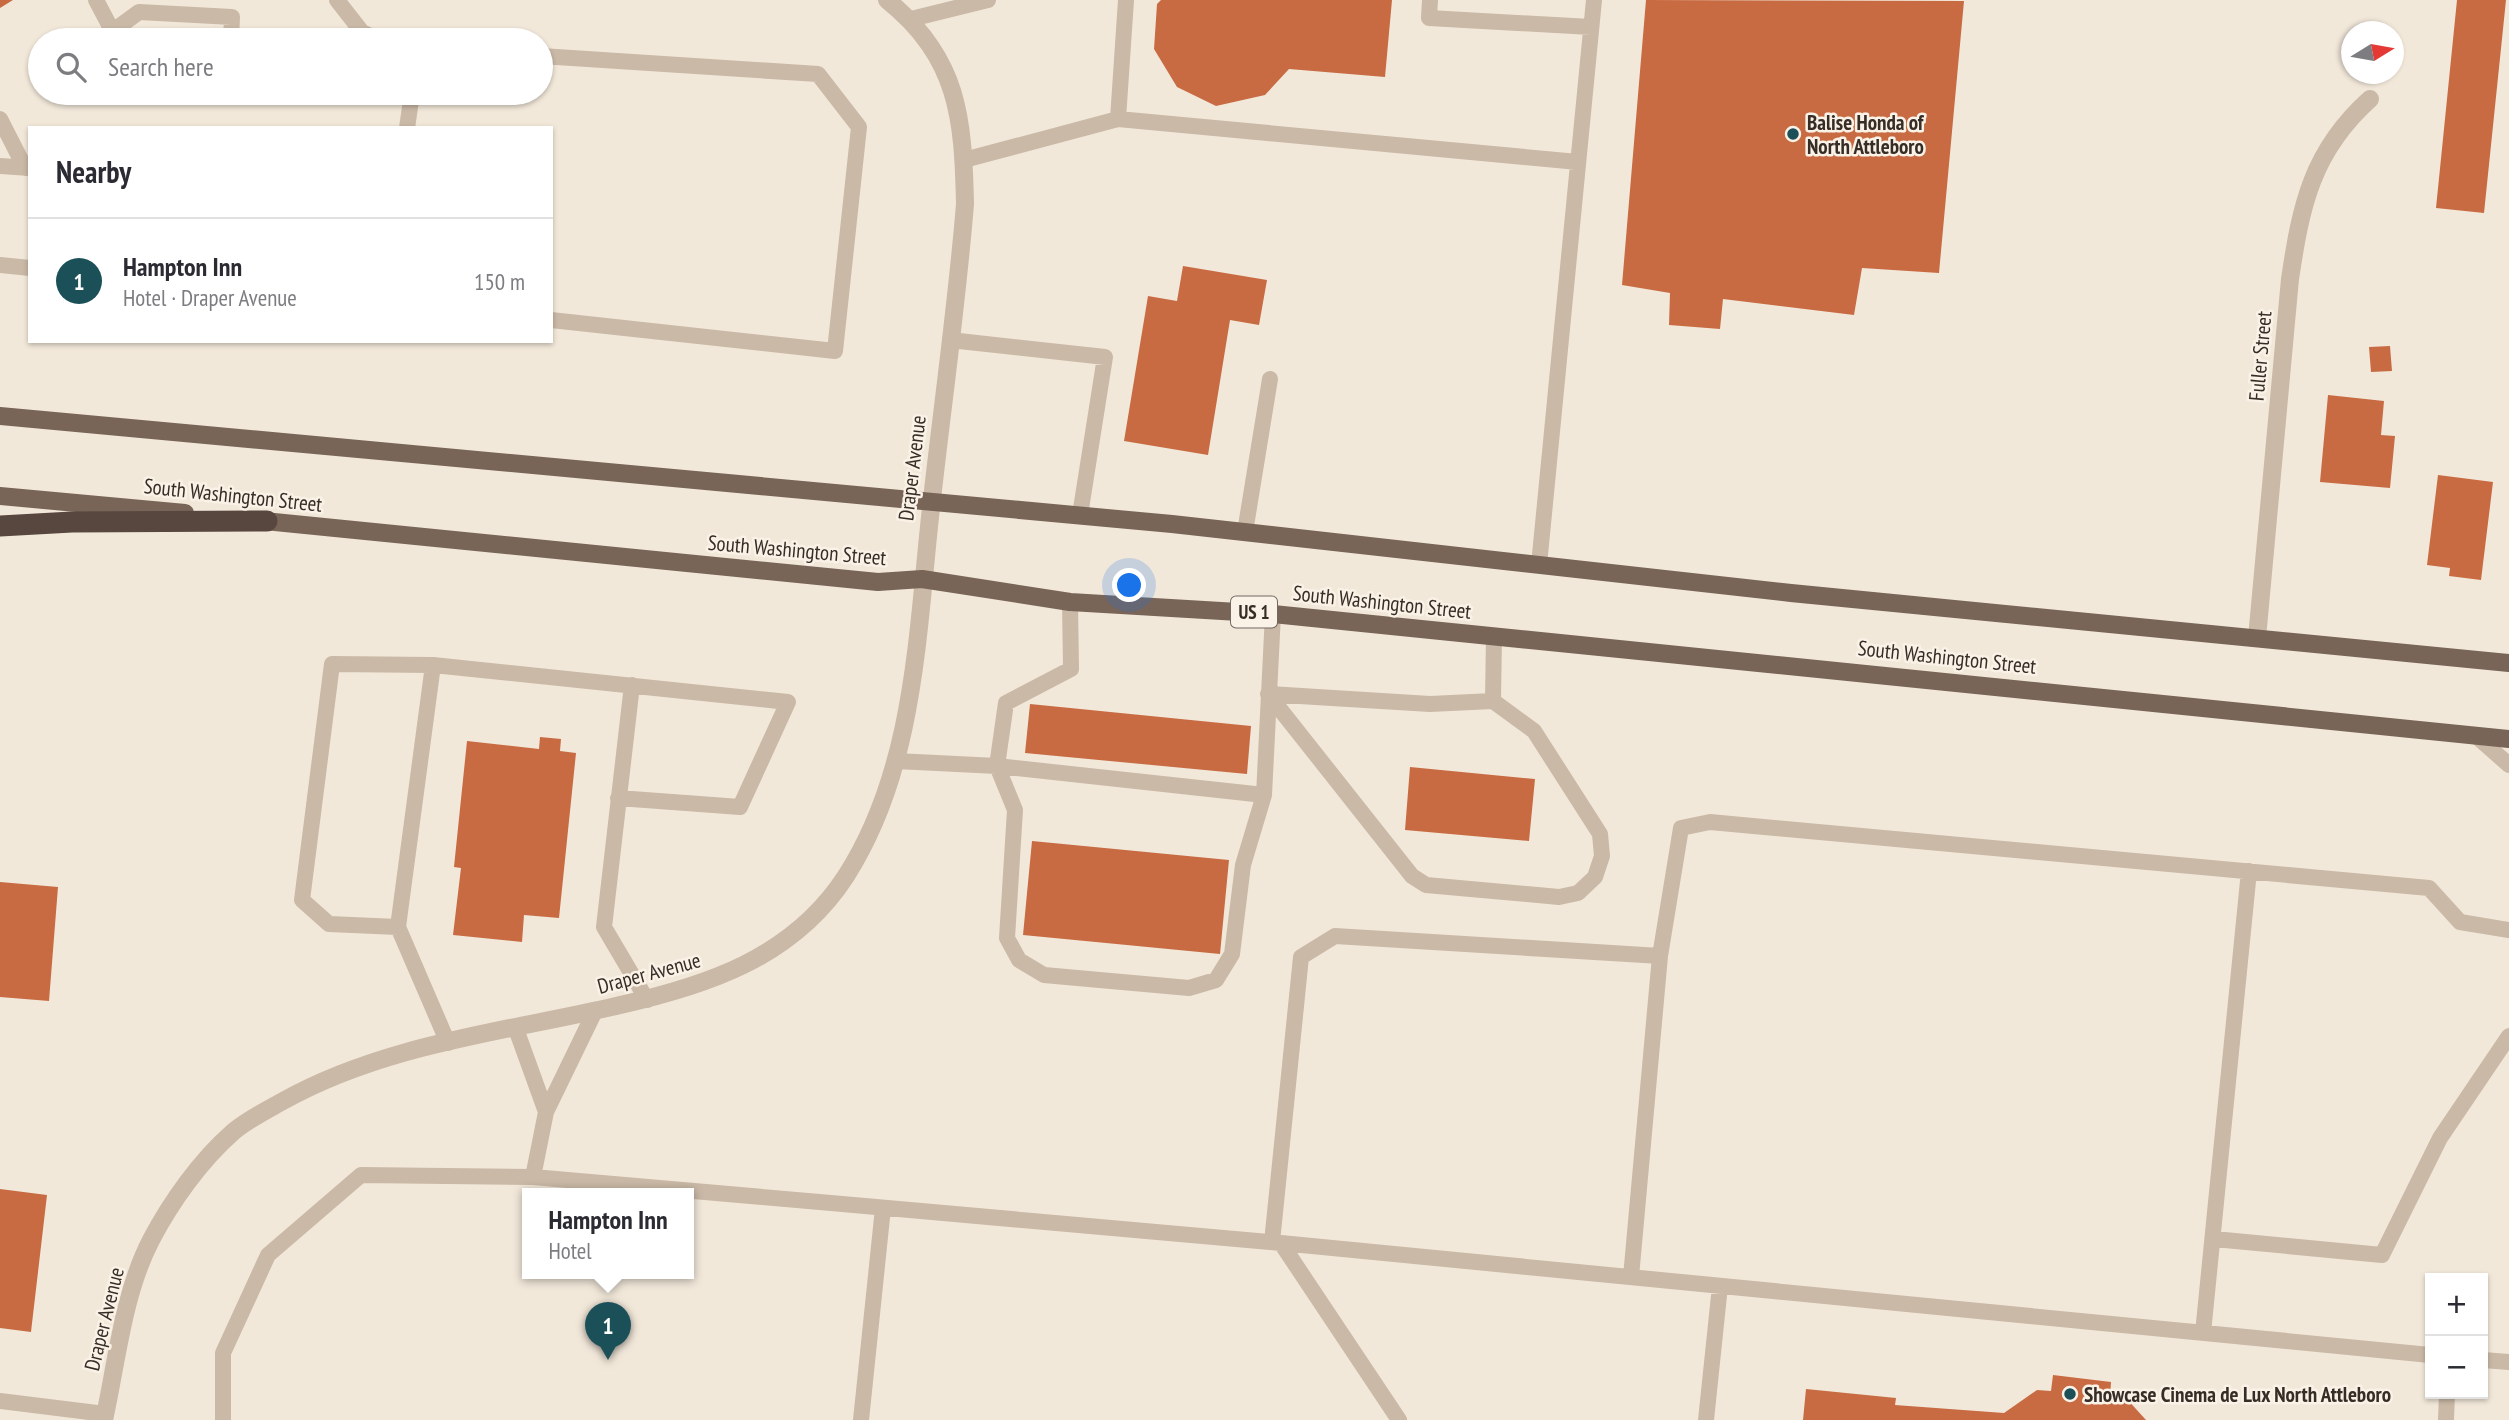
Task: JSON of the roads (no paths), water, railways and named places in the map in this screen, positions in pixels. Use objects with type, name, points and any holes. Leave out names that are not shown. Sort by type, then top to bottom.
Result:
[{"type":"highway","points":[[0,526],[72,522],[267,521]]},
{"type":"main road","points":[[0,416],[1080,515],[1538,565],[2509,663]]},
{"type":"main road","name":"South Washington Street","points":[[0,496],[878,582],[922,579],[1070,602],[1273,614],[2509,739]]},
{"type":"street","name":"Draper Avenue","points":[[104,1417],[135,1278],[150,1241],[174,1200],[234,1131],[286,1099],[344,1070],[391,1054],[647,1000],[708,983],[779,945],[815,915],[845,878],[870,832],[896,761],[910,689],[965,204],[964,160],[953,85],[911,19],[887,0]]},
{"type":"street","name":"Fuller Street","points":[[2257,638],[2290,279],[2298,228],[2308,187],[2325,156],[2346,121],[2370,99]]},
{"type":"lane","points":[[96,0],[111,28]]},
{"type":"lane","points":[[337,0],[359,28]]},
{"type":"lane","points":[[911,19],[988,0]]},
{"type":"lane","points":[[1118,119],[1126,0]]},
{"type":"lane","points":[[1430,0],[1429,18],[1591,27]]},
{"type":"lane","points":[[1538,565],[1594,0]]},
{"type":"lane","points":[[123,28],[139,12],[232,17],[232,28]]},
{"type":"lane","points":[[553,57],[818,74],[859,127],[835,351],[553,320]]},
{"type":"lane","points":[[407,126],[410,105]]},
{"type":"lane","points":[[0,119],[27,168]]},
{"type":"lane","points":[[964,160],[1118,119],[1578,162]]},
{"type":"lane","points":[[0,166],[27,168]]},
{"type":"lane","points":[[0,265],[28,268]]},
{"type":"lane","points":[[950,340],[1105,357],[1080,515]]},
{"type":"lane","points":[[1245,532],[1270,379]]},
{"type":"lane","points":[[1070,602],[1071,669],[1006,703],[997,766],[1015,810],[1007,938],[1019,960],[1044,975],[1189,988],[1216,979],[1232,954],[1243,865],[1264,795],[1273,614]]},
{"type":"lane","points":[[1493,701],[1494,636]]},
{"type":"lane","points":[[398,927],[329,924],[302,900],[332,664],[433,665],[788,702],[740,807],[618,799]]},
{"type":"lane","points":[[433,665],[398,927],[448,1044]]},
{"type":"lane","points":[[632,685],[604,927],[647,1000]]},
{"type":"lane","points":[[1268,694],[1430,704],[1493,701],[1534,731],[1600,834],[1602,856],[1595,877],[1577,893],[1559,897],[1426,885],[1412,876],[1268,694]]},
{"type":"lane","points":[[2475,735],[2509,765]]},
{"type":"lane","points":[[896,761],[997,766],[1264,795]]},
{"type":"lane","points":[[1631,1277],[1660,956],[1681,828],[1710,822],[2429,888],[2460,922],[2509,930]]},
{"type":"lane","points":[[2203,1333],[2249,871]]},
{"type":"lane","points":[[1399,1420],[1276,1242],[1301,957],[1335,936],[1660,956]]},
{"type":"lane","points":[[533,1177],[546,1112],[595,1011]]},
{"type":"lane","points":[[516,1029],[546,1112]]},
{"type":"lane","points":[[2214,1239],[2382,1255],[2440,1138],[2509,1036]]},
{"type":"lane","points":[[223,1420],[223,1353],[268,1255],[361,1175],[533,1177],[657,1188]]},
{"type":"lane","points":[[694,1191],[1276,1242],[2425,1355]]},
{"type":"lane","points":[[861,1420],[883,1208]]},
{"type":"lane","points":[[1706,1420],[1720,1286]]},
{"type":"lane","points":[[2488,1360],[2509,1362]]},
{"type":"lane","points":[[2446,1420],[2448,1399]]},
{"type":"lane","points":[[0,1401],[104,1417]]},
{"type":"place","name":"Balise Honda of North Attleboro","points":[[1793,134]]},
{"type":"place","name":"Hampton Inn","points":[[608,1360]]},
{"type":"place","name":"Showcase Cinema de Lux North Attleboro","points":[[2070,1394]]}]
